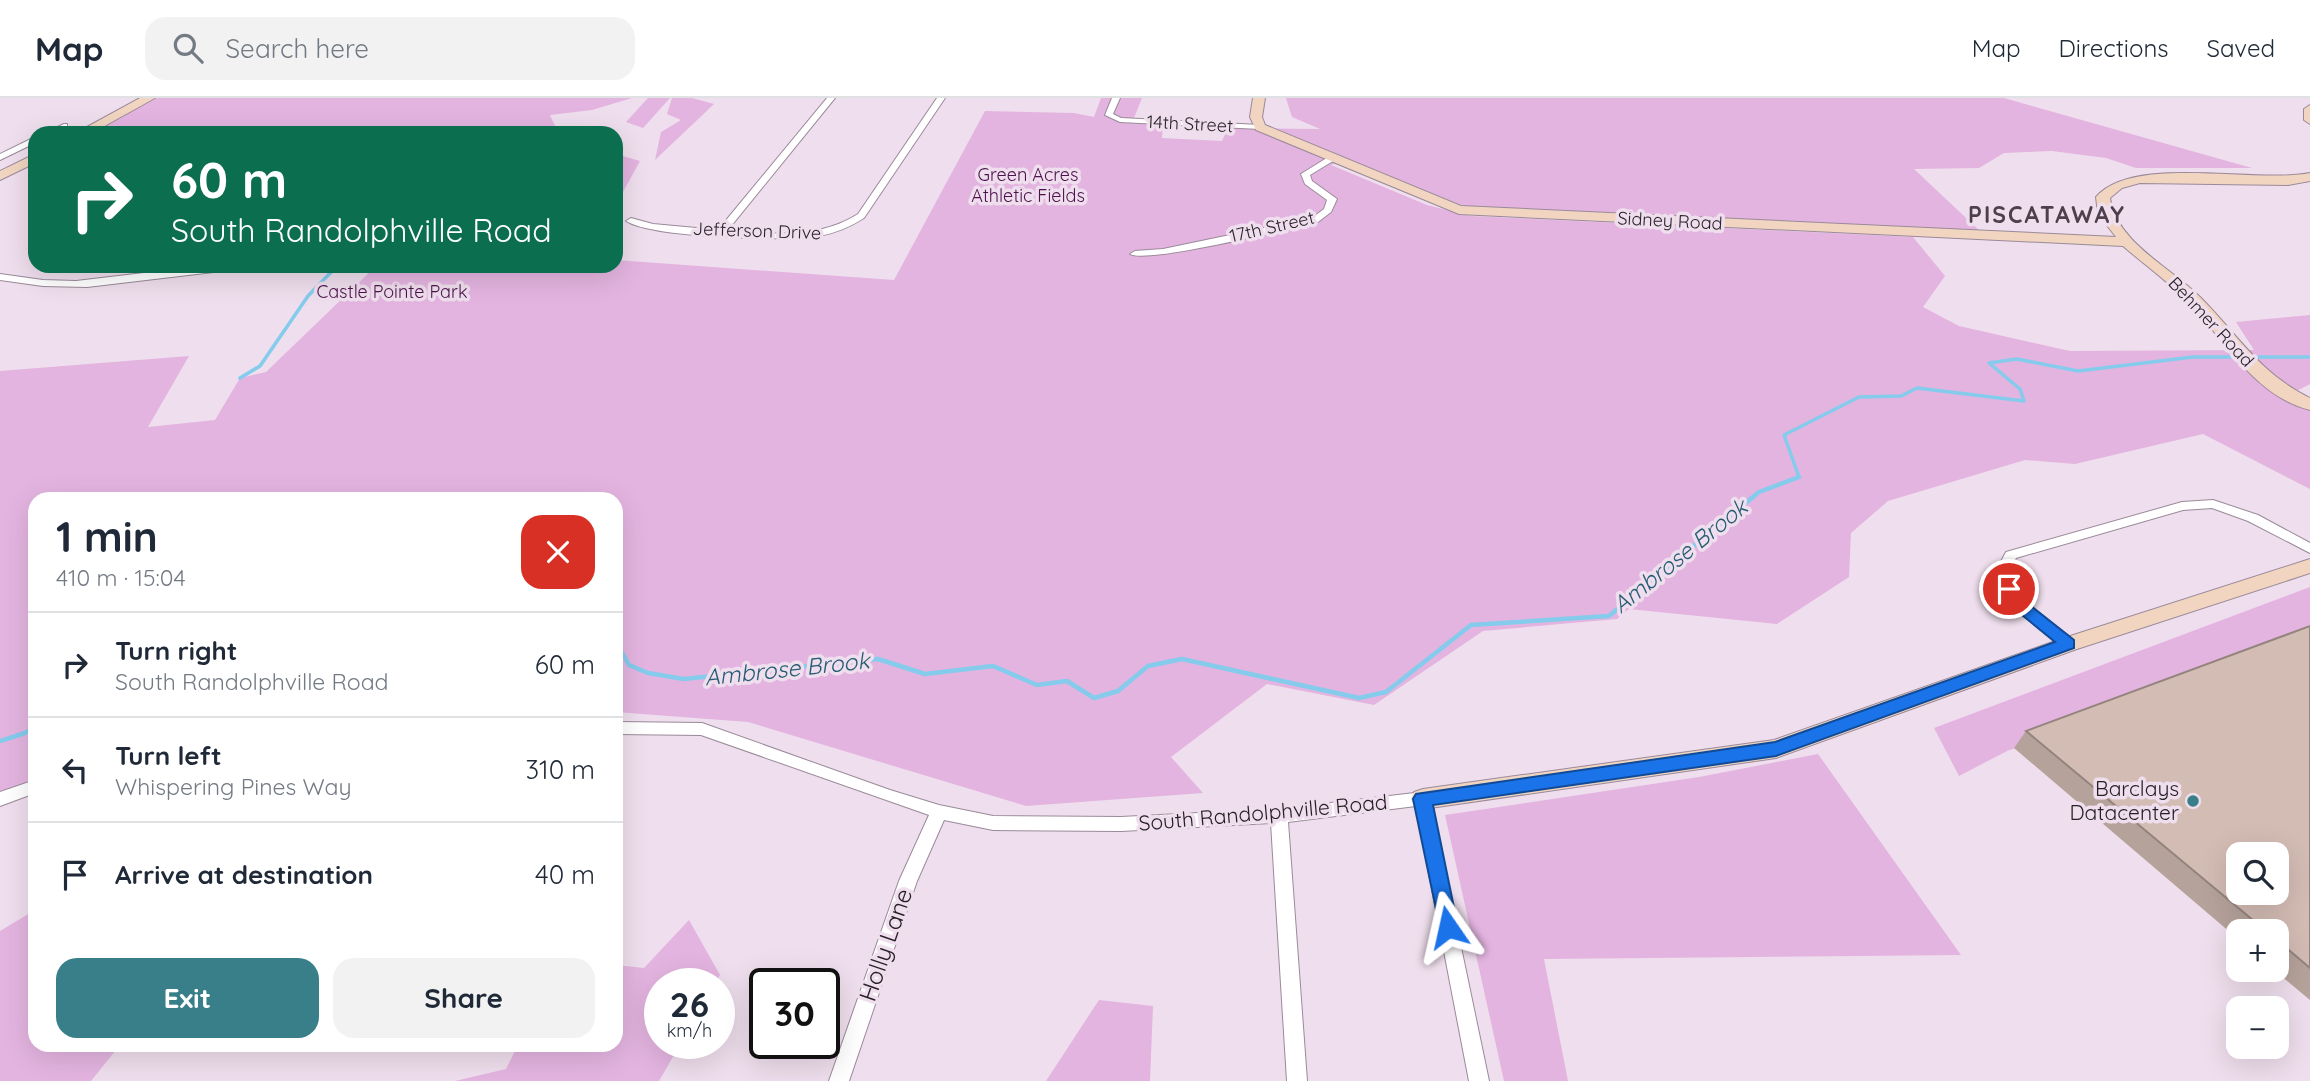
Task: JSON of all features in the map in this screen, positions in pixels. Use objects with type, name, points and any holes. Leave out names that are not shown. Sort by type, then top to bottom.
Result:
[{"type":"street","points":[[95,126],[149,98]]},
{"type":"street","points":[[723,231],[831,98]]},
{"type":"street","name":"Jefferson Drive","points":[[631,221],[652,227],[808,235],[849,227],[861,216],[941,98]]},
{"type":"street","name":"14th Street","points":[[1116,98],[1109,115],[1120,120],[1260,127]]},
{"type":"street","points":[[1259,98],[1256,117],[1260,127]]},
{"type":"street","points":[[2310,109],[2310,120]]},
{"type":"street","name":"Sidney Road","points":[[1260,127],[1442,205],[1480,213],[2127,242]]},
{"type":"street","points":[[0,157],[28,143]]},
{"type":"street","name":"17th Street","points":[[1135,254],[1163,252],[1315,220],[1328,210],[1332,199],[1308,182],[1305,174],[1330,159]]},
{"type":"street","points":[[0,176],[28,162]]},
{"type":"street","name":"Behmer Road","points":[[2310,177],[2283,183],[2174,177],[2121,182],[2107,191],[2103,206],[2127,242],[2197,302],[2270,384],[2310,405]]},
{"type":"street","points":[[0,277],[50,285],[88,284],[163,273]]},
{"type":"street","points":[[2068,644],[2016,603],[2001,575],[2011,555],[2182,506],[2213,504],[2253,518],[2310,549]]},
{"type":"street","name":"South Randolphville Road","points":[[623,728],[702,729],[939,812],[993,823],[1121,824],[1279,816],[1423,799],[1776,749],[2068,644],[2310,566]]},
{"type":"street","points":[[0,799],[28,789]]},
{"type":"street","points":[[1423,799],[1479,1081]]},
{"type":"street","name":"Holly Lane","points":[[839,1081],[908,881],[939,812]]},
{"type":"street","points":[[1279,816],[1297,1081]]},
{"type":"green space","points":[[157,98],[632,98],[592,110],[550,115],[555,126],[103,126]]},
{"type":"green space","points":[[648,98],[670,98],[643,128],[626,122]]},
{"type":"green space","points":[[672,98],[692,98],[714,104],[655,160],[661,132],[681,120],[667,114]]},
{"type":"green space","points":[[1101,98],[1142,98],[1132,123],[1163,125],[1162,138],[1222,141],[1228,128],[1320,129],[1292,117],[1286,98],[2004,98],[2252,168],[2136,168],[2106,158],[2052,151],[2004,153],[1979,168],[1914,169],[1981,232],[1466,207],[1349,159],[1331,165],[1427,205],[1471,216],[1913,237],[1945,276],[1923,307],[1959,326],[2070,351],[2254,350],[2236,322],[2310,315],[2310,384],[2295,392],[2310,399],[2310,489],[2203,434],[2075,464],[2025,460],[1888,501],[1851,533],[1849,577],[1777,624],[1629,609],[1617,619],[1483,631],[1374,705],[1267,684],[1171,757],[1203,793],[1026,806],[748,722],[623,713],[623,492],[28,492],[28,783],[0,794],[0,371],[189,356],[148,427],[215,420],[240,378],[266,372],[369,273],[623,273],[623,261],[894,280],[985,111],[1074,113],[1094,117]]},
{"type":"green space","points":[[623,156],[640,161],[623,192]]},
{"type":"green space","points":[[2310,587],[2310,644],[2007,751],[1959,776],[1934,728]]},
{"type":"green space","points":[[1818,754],[1961,955],[1544,959],[1568,1081],[1504,1081],[1445,815],[1699,777]]},
{"type":"green space","points":[[28,914],[28,1052],[114,1052],[91,1081],[0,1081],[0,931]]},
{"type":"green space","points":[[689,920],[716,968],[644,968]]},
{"type":"green space","points":[[623,966],[644,968],[644,1059],[672,1059],[659,1081],[455,1081],[506,1069],[514,1052],[623,1052]]},
{"type":"green space","points":[[1099,1000],[1153,1006],[1150,1081],[1046,1081]]},
{"type":"building","name":"Barclays Datacenter","points":[[2310,626],[2310,968],[2289,950],[2289,919],[2252,919],[2235,905],[2289,905],[2289,842],[2226,842],[2226,898],[2026,731]]},
{"type":"waterway","name":"Ambrose Brook","points":[[240,378],[260,366],[308,296],[330,273]]},
{"type":"waterway","name":"Ambrose Brook","points":[[1799,477],[1784,435],[1859,397],[1901,396],[1917,388],[2024,401],[2020,389],[1989,363],[2017,359],[2078,371],[2193,357],[2240,357]]},
{"type":"waterway","name":"Ambrose Brook","points":[[2252,357],[2310,357]]},
{"type":"waterway","name":"Ambrose Brook","points":[[623,654],[629,665],[648,673],[684,679],[878,659],[925,674],[993,666],[1037,685],[1067,681],[1094,698],[1118,691],[1148,666],[1182,659],[1359,698],[1386,692],[1471,625],[1609,616],[1759,492],[1799,477]]},
{"type":"waterway","name":"Ambrose Brook","points":[[1794,479],[1799,477]]},
{"type":"waterway","name":"Ambrose Brook","points":[[0,741],[28,731]]},
{"type":"place","name":"Barclays Datacenter","points":[[2193,801]]},
{"type":"district","name":"PISCATAWAY","points":[[2047,215]]},
{"type":"route","points":[[1448,927],[1423,799],[1776,749],[2068,644],[2016,603],[2009,589]]},
{"type":"park label","name":"Green Acres Athletic Fields","points":[[1028,185]]},
{"type":"park label","name":"Castle Pointe Park","points":[[392,292]]}]
